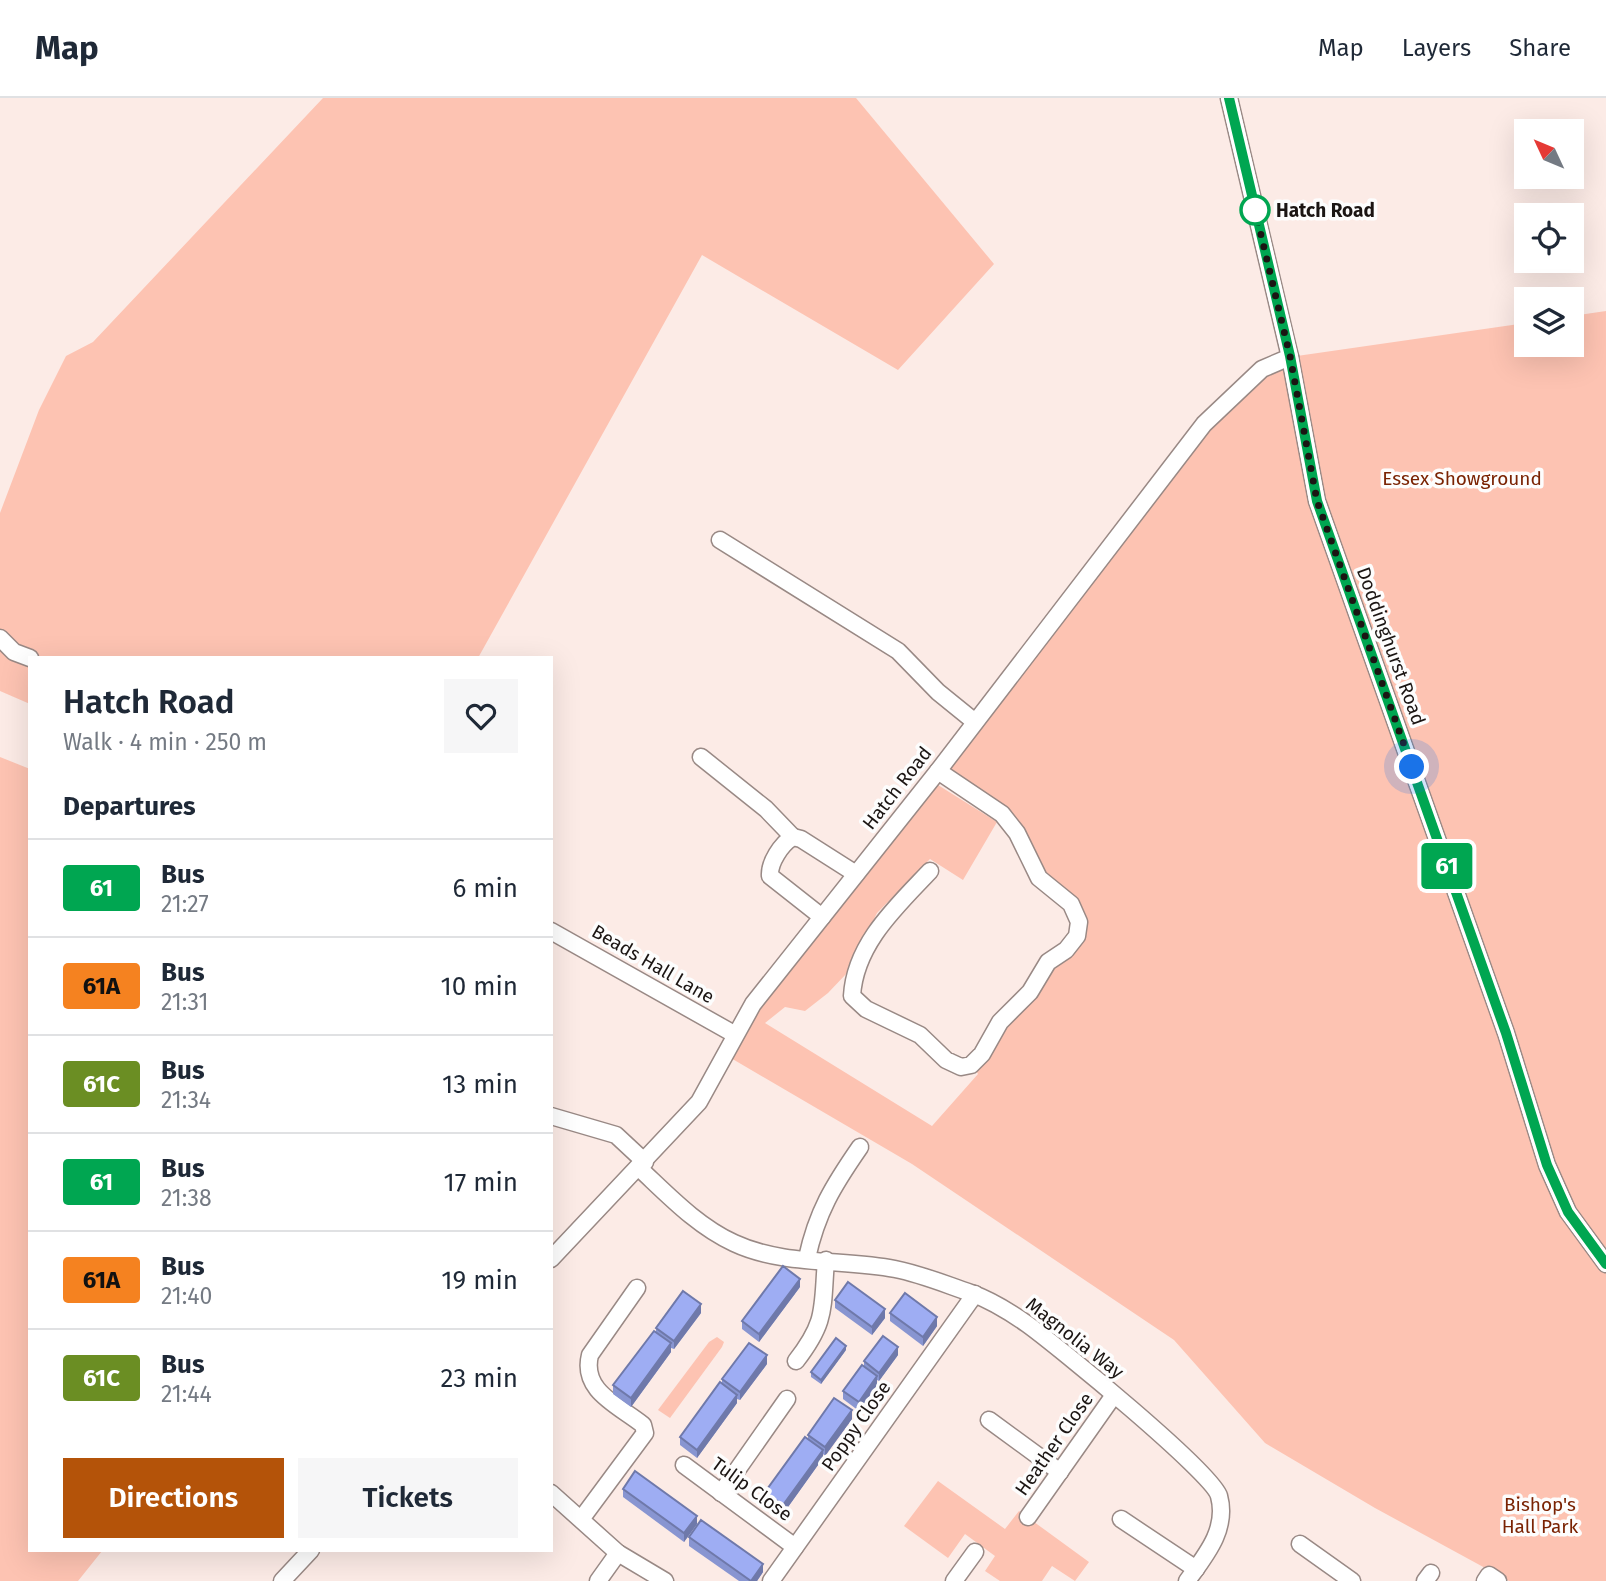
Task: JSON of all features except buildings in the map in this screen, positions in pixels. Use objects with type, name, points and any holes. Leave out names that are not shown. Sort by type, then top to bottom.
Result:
[{"type":"street","name":"Doddinghurst Road","points":[[1229,98],[1290,356],[1317,501],[1506,1033],[1543,1154],[1568,1212],[1606,1264]]},
{"type":"street","name":"Hatch Road","points":[[553,1257],[699,1102],[734,1034],[753,1004],[938,771],[1203,424],[1262,369],[1290,356]]},
{"type":"street","points":[[720,540],[898,651],[938,692],[975,722]]},
{"type":"street","points":[[0,638],[14,652],[28,657]]},
{"type":"street","points":[[701,757],[766,809],[793,837],[810,844],[856,874]]},
{"type":"street","points":[[930,871],[868,943],[853,981],[852,996],[866,1009],[920,1035],[946,1060],[961,1067],[971,1065],[982,1054],[1000,1022],[1030,992],[1036,977],[1048,962],[1066,950],[1077,936],[1079,922],[1071,904],[1039,878],[1017,833],[1002,814],[938,771]]},
{"type":"street","points":[[793,837],[786,841],[769,868],[770,877],[822,917]]},
{"type":"street","name":"Beads Hall Lane","points":[[553,932],[734,1034]]},
{"type":"street","name":"Magnolia Way","points":[[553,1117],[616,1135],[681,1207],[724,1238],[760,1253],[897,1270],[975,1294],[1027,1324],[1114,1395],[1205,1475],[1219,1492],[1223,1513],[1220,1531],[1192,1575]]},
{"type":"street","points":[[807,1258],[815,1223],[827,1196],[860,1147]]},
{"type":"street","points":[[796,1361],[816,1335],[821,1323],[826,1260]]},
{"type":"street","points":[[582,1518],[645,1433],[643,1425],[597,1391],[589,1381],[587,1368],[590,1355],[637,1288]]},
{"type":"street","name":"Poppy Close","points":[[771,1581],[975,1294]]},
{"type":"street","name":"Heather Close","points":[[1028,1517],[1114,1395]]},
{"type":"street","points":[[721,1493],[778,1424],[787,1399]]},
{"type":"street","points":[[989,1420],[1060,1472]]},
{"type":"street","name":"Tulip Close","points":[[684,1465],[795,1547]]},
{"type":"street","points":[[553,1495],[618,1553],[665,1581]]},
{"type":"street","points":[[1121,1519],[1192,1575]]},
{"type":"street","points":[[1300,1544],[1352,1581]]},
{"type":"street","points":[[282,1581],[309,1552]]},
{"type":"street","points":[[954,1581],[975,1552]]},
{"type":"street","points":[[598,1581],[618,1553]]},
{"type":"green space","points":[[323,98],[856,98],[994,264],[898,370],[702,255],[479,656],[28,656],[28,703],[0,691],[0,513],[39,410],[66,356],[93,342]]},
{"type":"green space","points":[[1606,311],[1606,1581],[1509,1581],[1375,1508],[1265,1443],[1174,1340],[912,1164],[724,1054],[930,780],[997,822],[963,880],[930,859],[877,913],[847,973],[828,993],[805,1011],[785,1007],[765,1023],[932,1126],[978,1074],[972,1064],[1079,922],[1039,878],[1017,833],[938,771],[1204,424],[1290,357],[1514,325],[1514,357],[1584,357],[1584,314]]},
{"type":"green space","points":[[0,757],[28,768],[28,1552],[101,1552],[78,1581],[0,1581]]},
{"type":"green space","points":[[717,1337],[724,1342],[722,1347],[670,1418],[658,1410],[709,1342]]},
{"type":"green space","points":[[938,1481],[1005,1529],[1019,1511],[1089,1562],[1075,1581],[1052,1566],[1042,1581],[1000,1581],[985,1571],[995,1556],[965,1534],[948,1558],[904,1526]]},
{"type":"bus line","name":"61","points":[[1229,98],[1290,356],[1317,501],[1506,1033],[1547,1165],[1568,1212],[1606,1264]]},
{"type":"place","name":"Hatch Road","points":[[1255,210]]},
{"type":"route","points":[[1255,210],[1290,356],[1317,501],[1412,767]]},
{"type":"park label","name":"Essex Showground","points":[[1462,478]]},
{"type":"park label","name":"Bishop's Hall Park","points":[[1540,1515]]}]
